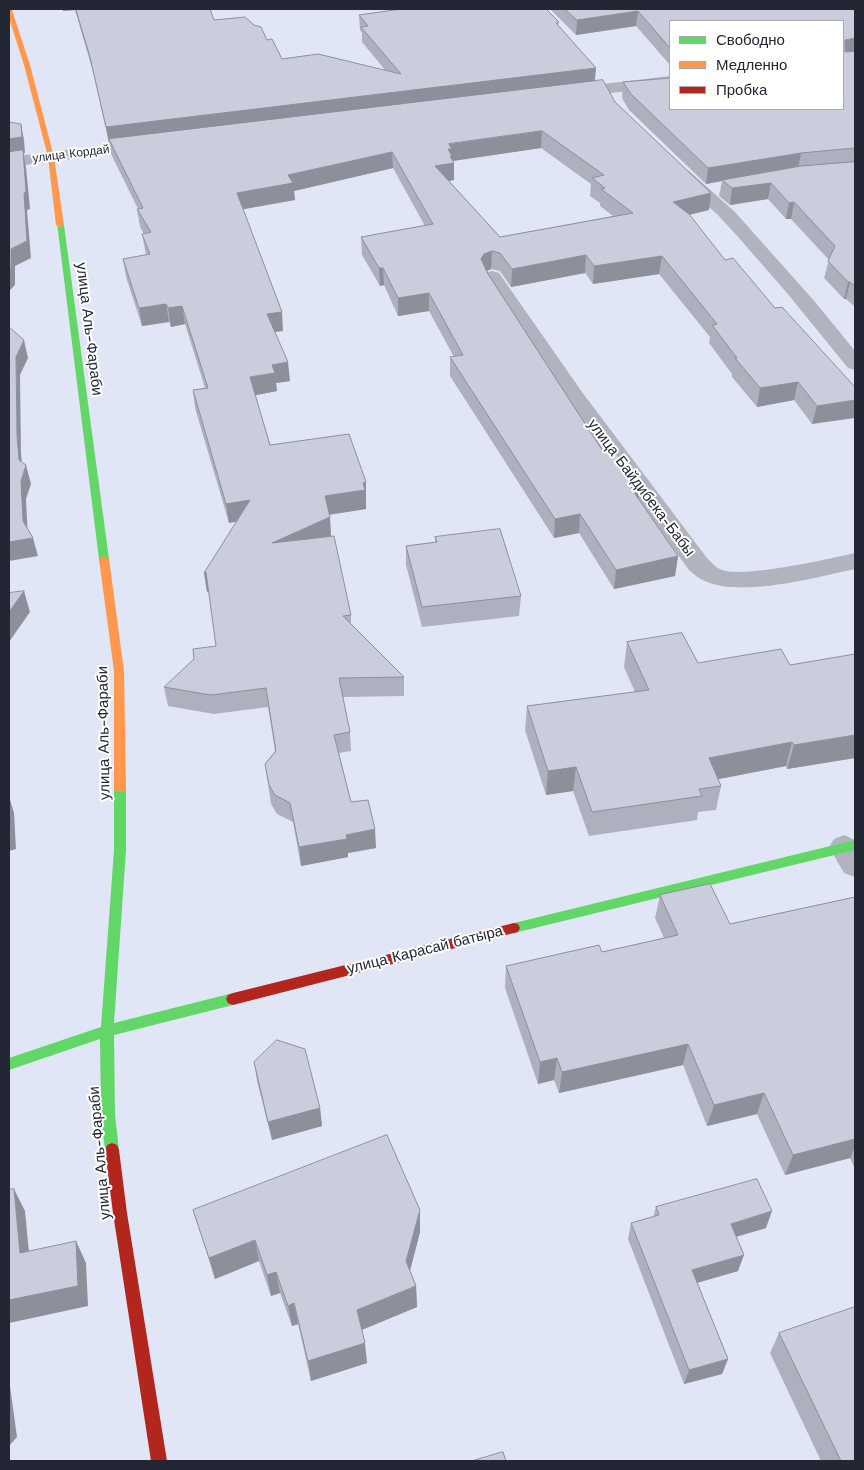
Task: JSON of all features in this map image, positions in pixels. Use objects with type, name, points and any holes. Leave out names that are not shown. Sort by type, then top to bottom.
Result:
[{"type":"street","name":"улица Аль-Фараби","points":[[9,10],[27,65],[51,157],[120,671],[120,850],[107,1030],[108,1115],[120,1213],[159,1461]]},
{"type":"street","points":[[598,75],[612,96]]},
{"type":"street","points":[[550,94],[612,96],[669,81]]},
{"type":"street","name":"улица Кордай","points":[[9,162],[159,144]]},
{"type":"street","points":[[673,165],[727,214],[813,311],[855,364]]},
{"type":"street","points":[[702,192],[728,188]]},
{"type":"street","name":"улица Байдибека-Бабы","points":[[492,277],[574,397],[698,564],[714,576],[761,578],[855,561]]},
{"type":"street","name":"улица Карасай батыра","points":[[9,1064],[107,1030],[641,896],[852,852]]},
{"type":"building","points":[[76,9],[210,9],[214,20],[245,17],[254,25],[261,27],[267,40],[272,39],[282,59],[318,54],[401,74],[361,27],[368,26],[359,15],[401,9],[546,9],[559,22],[556,23],[596,68],[106,127],[90,57]]},
{"type":"building","points":[[565,9],[855,9],[855,38],[845,40],[845,52],[855,51],[855,148],[801,153],[708,168],[631,94],[623,82],[669,78],[669,110],[844,110],[844,20],[669,20],[669,47],[638,11],[577,20]]},
{"type":"building","points":[[603,80],[615,102],[711,193],[673,202],[689,214],[725,260],[733,258],[775,308],[782,307],[855,387],[855,400],[817,406],[798,382],[760,388],[735,358],[737,358],[712,325],[717,324],[662,256],[594,266],[586,255],[512,269],[500,253],[492,251],[484,254],[481,259],[488,274],[604,453],[614,450],[641,486],[631,488],[678,556],[616,570],[580,514],[555,519],[450,357],[463,355],[429,293],[398,298],[383,268],[379,268],[361,237],[433,224],[392,152],[288,175],[293,183],[237,193],[282,312],[267,314],[288,362],[272,365],[275,373],[250,377],[270,445],[349,434],[366,482],[363,483],[365,490],[325,496],[330,517],[272,543],[334,536],[351,615],[343,616],[404,677],[339,678],[350,732],[334,735],[351,802],[368,800],[375,829],[346,835],[347,839],[299,847],[290,803],[275,795],[269,785],[265,764],[276,751],[266,688],[211,695],[164,687],[194,659],[193,649],[216,646],[206,572],[204,573],[250,500],[226,504],[193,390],[208,388],[182,306],[168,308],[166,304],[139,308],[123,259],[150,254],[142,234],[151,232],[137,209],[143,208],[109,139]],"holes":[[[542,131],[604,175],[592,178],[605,188],[601,189],[633,213],[500,237],[435,166],[454,163],[448,149],[452,149],[449,144]]]},
{"type":"building","points":[[9,122],[21,124],[22,137],[9,139]]},
{"type":"building","points":[[23,150],[27,241],[11,249],[11,268],[9,270],[9,152]]},
{"type":"building","points":[[855,162],[855,286],[848,282],[828,261],[835,246],[794,202],[789,203],[771,183],[732,188],[722,180],[801,166]]},
{"type":"building","points":[[9,327],[24,340],[16,357],[17,435],[19,460],[26,465],[21,481],[23,521],[33,538],[9,542]]},
{"type":"building","points":[[500,529],[521,596],[422,607],[406,546],[437,542],[435,537]]},
{"type":"building","points":[[24,591],[9,612],[9,593]]},
{"type":"building","points":[[682,633],[698,663],[781,649],[790,665],[855,654],[855,735],[794,745],[792,742],[709,758],[721,786],[699,789],[702,796],[592,812],[576,767],[548,771],[527,706],[649,690],[627,642]]},
{"type":"building","points":[[710,884],[730,924],[855,897],[855,1139],[793,1155],[764,1093],[714,1105],[688,1044],[562,1072],[557,1058],[540,1062],[506,966],[599,945],[602,952],[678,935],[660,895]]},
{"type":"building","points":[[277,1040],[305,1049],[320,1108],[268,1122],[254,1062]]},
{"type":"building","points":[[387,1135],[420,1210],[406,1261],[416,1286],[357,1310],[365,1343],[308,1361],[294,1303],[288,1306],[276,1272],[267,1275],[255,1240],[209,1258],[193,1210]]},
{"type":"building","points":[[757,1179],[772,1211],[731,1224],[744,1255],[692,1270],[728,1359],[689,1370],[631,1223],[659,1215],[656,1207]]},
{"type":"building","points":[[14,1189],[20,1253],[76,1241],[78,1286],[9,1300],[9,1190]]},
{"type":"building","points":[[855,1307],[855,1461],[841,1461],[779,1333]]},
{"type":"building","points":[[503,1452],[506,1461],[472,1461]]},
{"type":"traffic: fast","points":[[60,225],[104,559]]},
{"type":"traffic: fast","points":[[112,1150],[108,1115],[107,1031],[120,850],[120,789]]},
{"type":"traffic: fast","points":[[514,928],[855,845]]},
{"type":"traffic: fast","points":[[9,1064],[107,1031],[233,999]]},
{"type":"traffic: slow","points":[[9,10],[27,65],[51,157],[60,225]]},
{"type":"traffic: slow","points":[[104,559],[119,671],[120,789]]},
{"type":"traffic: jam","points":[[233,999],[514,928]]},
{"type":"traffic: jam","points":[[112,1150],[120,1213],[159,1461]]}]
